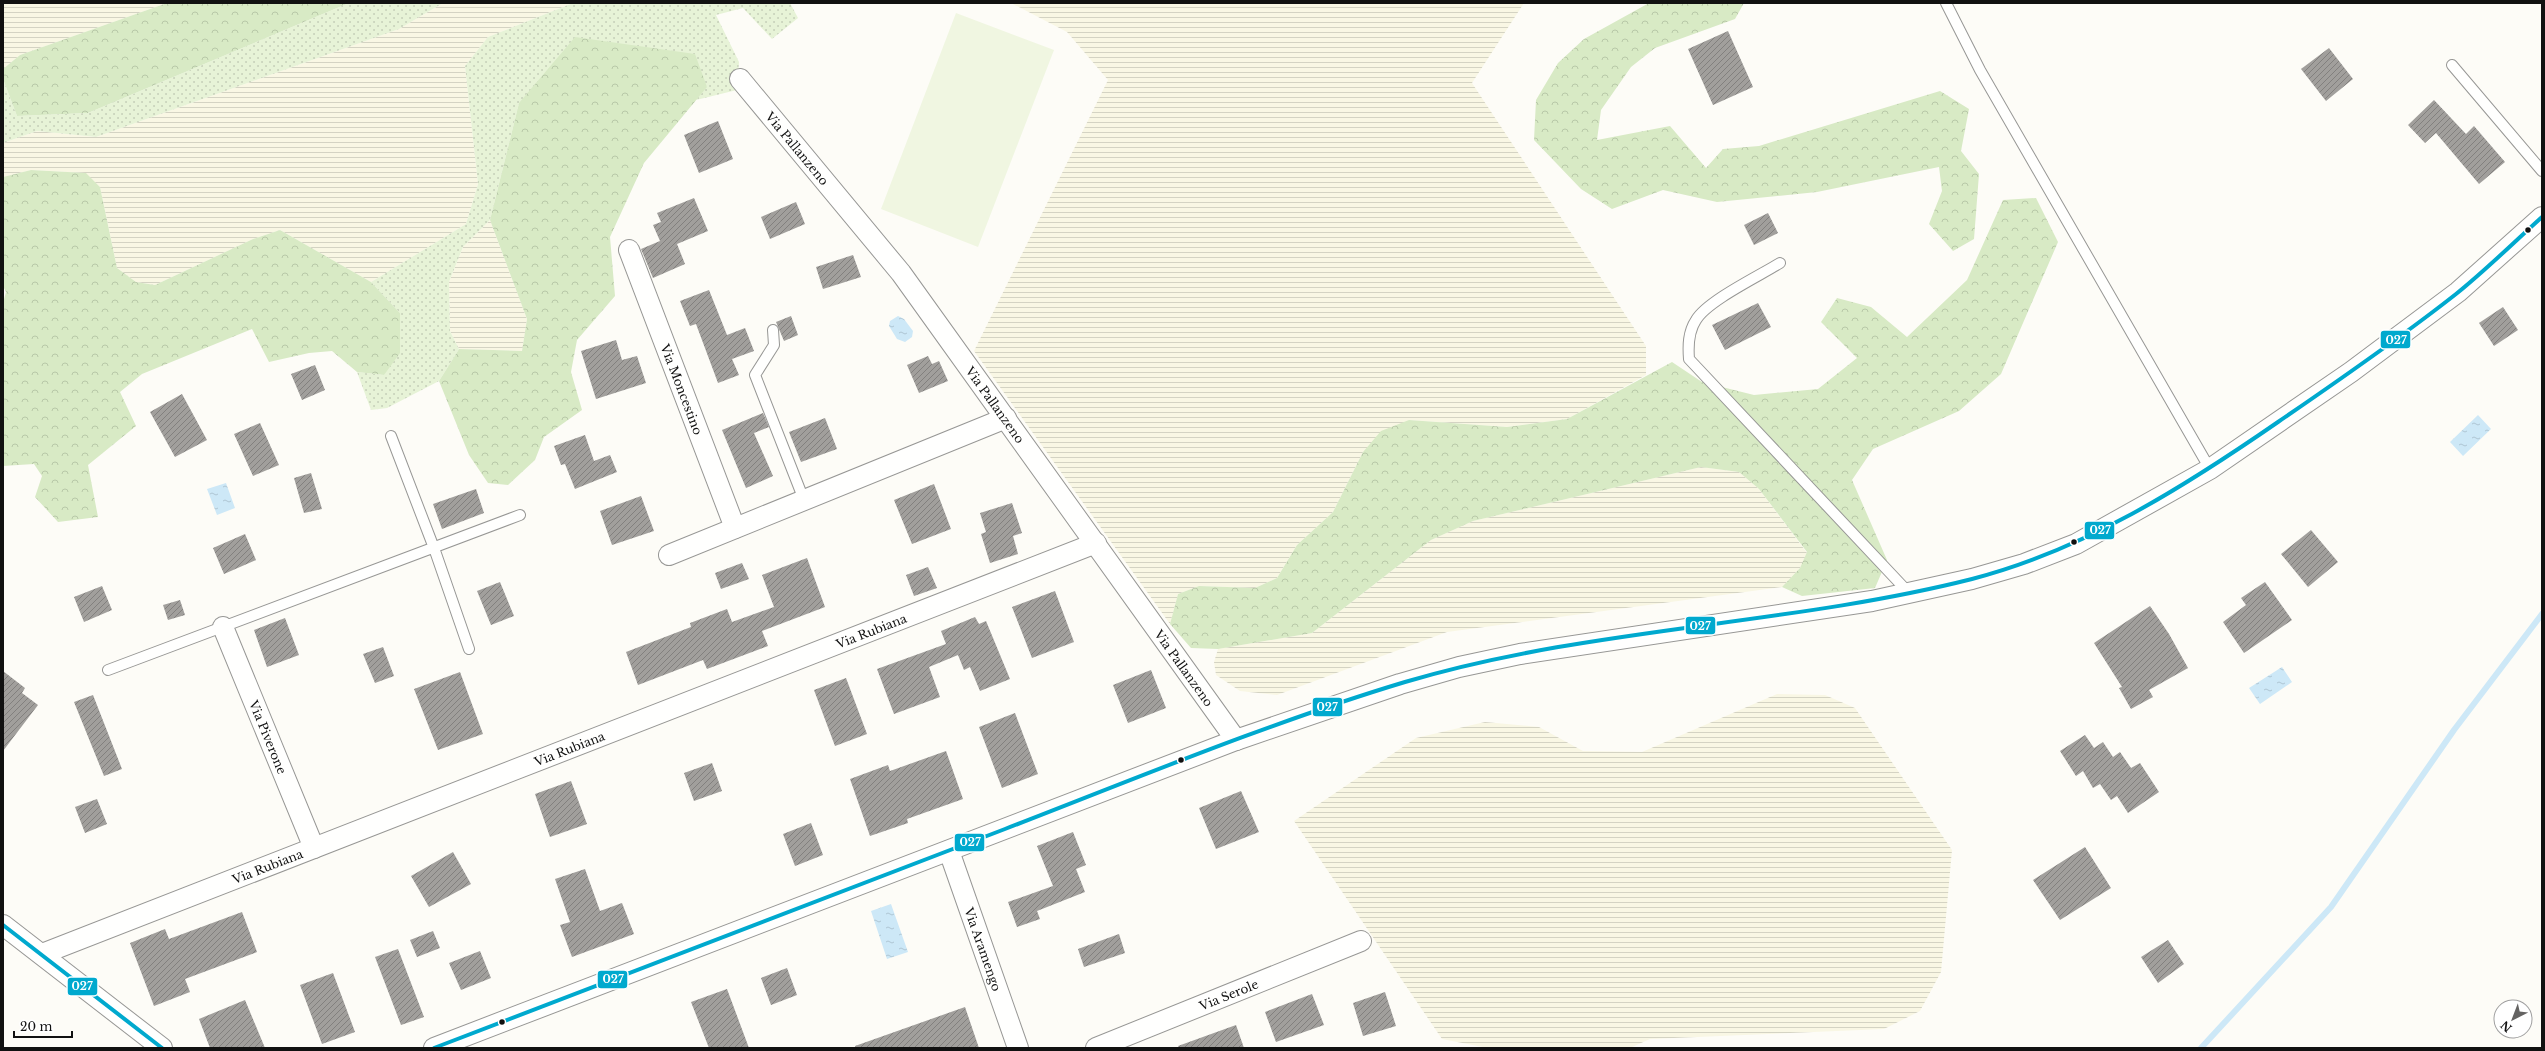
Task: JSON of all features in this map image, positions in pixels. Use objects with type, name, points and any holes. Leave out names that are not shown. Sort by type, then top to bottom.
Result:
[{"type":"street","name":"Via Pallanzeno","points":[[740,79],[901,273],[1236,740]]},
{"type":"street","points":[[434,1048],[1236,740],[1400,684],[1459,667],[1520,654],[1872,601],[1972,579],[2024,564],[2076,544],[2210,469],[2351,372],[2458,292],[2542,217]]},
{"type":"street","name":"Via Moncestino","points":[[630,250],[735,528]]},
{"type":"street","points":[[669,556],[1006,418]]},
{"type":"street","name":"Via Rubiana","points":[[42,954],[1096,543]]},
{"type":"street","name":"Via Piverone","points":[[223,627],[314,848]]},
{"type":"street","name":"Via Aramengo","points":[[949,851],[1018,1048]]},
{"type":"street","points":[[3,925],[162,1048]]},
{"type":"street","name":"Via Serole","points":[[1096,1048],[1361,941]]},
{"type":"lane","points":[[1946,3],[1980,70],[2210,469]]},
{"type":"lane","points":[[2452,65],[2542,171]]},
{"type":"lane","points":[[1780,263],[1705,309],[1696,321],[1687,343],[1689,359],[1909,593]]},
{"type":"lane","points":[[772,330],[774,345],[755,375],[804,500]]},
{"type":"lane","points":[[391,436],[434,548],[469,649]]},
{"type":"lane","points":[[108,670],[520,515]]},
{"type":"shaded area","points":[[3,3],[167,3],[20,55],[3,69]]},
{"type":"shaded area","points":[[443,3],[573,3],[488,37],[465,66],[478,184],[466,224],[371,282],[280,230],[253,239],[155,285],[136,282],[117,268],[100,187],[85,173],[31,170],[3,177],[3,143],[37,131],[96,137],[399,29]]},
{"type":"shaded area","points":[[1011,3],[1524,3],[1472,83],[1646,346],[1646,375],[1567,419],[1507,427],[1409,420],[1363,452],[1333,512],[1297,545],[1277,578],[1255,588],[1199,586],[1178,594],[1170,624],[974,351],[1108,80],[1067,32]]},
{"type":"shaded area","points":[[490,220],[527,319],[522,351],[459,349],[450,331],[449,282],[463,247]]},
{"type":"shaded area","points":[[1701,467],[1739,472],[1759,489],[1807,553],[1800,568],[1782,587],[1447,632],[1277,695],[1240,691],[1216,675],[1214,662],[1218,649],[1312,633],[1431,540],[1473,521]]},
{"type":"shaded area","points":[[1777,694],[1825,695],[1855,708],[1952,850],[1941,972],[1920,1011],[1884,1029],[1650,1039],[1630,1048],[1488,1048],[1442,1039],[1294,821],[1416,738],[1485,722],[1539,727],[1583,751],[1642,752]]},
{"type":"green space","points":[[167,3],[349,3],[88,113],[17,116],[3,79],[3,69],[20,55]]},
{"type":"green space","points":[[349,3],[443,3],[399,29],[96,137],[37,131],[3,143],[3,79],[17,116],[88,113]]},
{"type":"green space","points":[[573,3],[790,3],[798,18],[772,39],[743,8],[716,15],[739,62],[737,90],[696,100],[707,86],[519,103],[490,220],[463,247],[449,282],[450,331],[459,349],[439,381],[387,408],[371,410],[357,372],[384,375],[400,313],[371,282],[466,224],[478,184],[465,66],[488,37]]},
{"type":"green space","points":[[1649,3],[1744,3],[1735,19],[1655,48],[1631,67],[1601,110],[1597,140],[1670,126],[1706,168],[1723,149],[1759,146],[1940,91],[1969,109],[1961,151],[1979,174],[1974,239],[1953,251],[1929,224],[1942,191],[1939,167],[1817,192],[1717,202],[1663,190],[1612,209],[1581,189],[1534,140],[1536,100],[1558,63],[1584,39]]},
{"type":"green space","points":[[956,13],[1054,50],[978,247],[881,209]]},
{"type":"green space","points":[[575,37],[695,54],[707,87],[644,163],[610,237],[615,296],[577,340],[571,372],[582,410],[544,437],[535,460],[508,485],[488,483],[469,455],[439,381],[459,349],[522,351],[527,319],[490,220],[519,103]]},
{"type":"green space","points":[[31,170],[86,173],[100,187],[117,268],[136,282],[155,285],[253,239],[280,230],[371,282],[400,313],[400,353],[384,375],[357,372],[332,351],[309,353],[269,362],[252,329],[142,374],[120,392],[136,426],[88,465],[98,517],[58,522],[35,497],[42,476],[34,464],[3,466],[3,303],[6,292],[3,286],[3,177]]},
{"type":"green space","points":[[2036,198],[2058,242],[2001,374],[1959,411],[1873,449],[1852,480],[1887,560],[1875,588],[1802,596],[1782,587],[1800,568],[1807,552],[1759,489],[1739,472],[1701,467],[1473,521],[1431,540],[1312,633],[1218,649],[1191,648],[1170,624],[1178,594],[1199,586],[1255,588],[1277,578],[1297,545],[1333,512],[1363,452],[1381,431],[1409,420],[1507,427],[1567,419],[1672,362],[1702,382],[1754,395],[1818,389],[1857,358],[1821,322],[1837,298],[1871,307],[1907,337],[1967,280],[2003,200]]},
{"type":"water","points":[[898,316],[904,319],[913,331],[912,337],[905,342],[897,339],[889,326],[890,321]]},
{"type":"water","points":[[2478,415],[2491,429],[2463,456],[2450,442]]},
{"type":"water","points":[[226,483],[235,508],[217,515],[207,489]]},
{"type":"water","points":[[2282,667],[2292,682],[2260,704],[2249,688]]},
{"type":"water","points":[[891,904],[908,952],[887,959],[871,911]]},
{"type":"building","points":[[1728,31],[1753,87],[1713,105],[1688,49]]},
{"type":"building","points":[[2329,48],[2353,79],[2326,101],[2301,69]]},
{"type":"building","points":[[2434,100],[2466,134],[2474,126],[2505,162],[2479,184],[2436,133],[2425,143],[2408,125]]},
{"type":"building","points":[[718,121],[733,159],[699,173],[684,135]]},
{"type":"building","points":[[694,198],[708,231],[677,244],[685,264],[653,278],[641,249],[660,241],[653,225],[661,222],[657,213]]},
{"type":"building","points":[[796,202],[805,224],[770,239],[761,217]]},
{"type":"building","points":[[1768,213],[1778,233],[1754,245],[1744,225]]},
{"type":"building","points":[[853,255],[861,277],[823,289],[816,267]]},
{"type":"building","points":[[709,290],[727,335],[745,328],[754,351],[732,359],[739,375],[718,383],[696,324],[690,326],[680,301]]},
{"type":"building","points":[[1758,303],[1771,327],[1725,350],[1712,325]]},
{"type":"building","points":[[2503,307],[2518,330],[2494,346],[2479,323]]},
{"type":"building","points":[[791,316],[798,335],[784,341],[776,322]]},
{"type":"building","points":[[616,340],[622,360],[637,356],[646,383],[596,399],[581,351]]},
{"type":"building","points":[[928,356],[932,364],[939,361],[948,381],[919,393],[907,365]]},
{"type":"building","points":[[315,365],[325,390],[302,400],[291,374]]},
{"type":"building","points":[[182,394],[207,440],[175,457],[150,412]]},
{"type":"building","points":[[763,413],[769,427],[754,433],[773,476],[746,488],[722,430]]},
{"type":"building","points":[[825,418],[837,449],[801,462],[789,432]]},
{"type":"building","points":[[260,423],[279,465],[253,476],[234,434]]},
{"type":"building","points":[[585,435],[594,461],[610,455],[617,472],[575,489],[565,464],[561,465],[554,446]]},
{"type":"building","points":[[311,473],[322,509],[304,513],[294,478]]},
{"type":"building","points":[[934,484],[951,529],[912,544],[894,500]]},
{"type":"building","points":[[476,489],[484,513],[442,529],[433,504]]},
{"type":"building","points":[[641,496],[654,531],[612,545],[600,511]]},
{"type":"building","points":[[1012,503],[1022,533],[1013,536],[1018,554],[990,563],[981,534],[986,532],[980,513]]},
{"type":"building","points":[[2311,530],[2338,562],[2308,587],[2281,554]]},
{"type":"building","points":[[245,534],[256,560],[224,574],[213,548]]},
{"type":"building","points":[[807,558],[825,607],[762,631],[768,646],[707,669],[703,660],[638,685],[626,652],[691,627],[690,623],[727,609],[732,622],[774,607],[762,575]]},
{"type":"building","points":[[742,563],[749,579],[721,589],[715,573]]},
{"type":"building","points":[[928,567],[937,588],[914,596],[906,575]]},
{"type":"building","points":[[500,582],[514,616],[491,625],[477,591]]},
{"type":"building","points":[[2265,582],[2292,620],[2244,653],[2223,622],[2246,605],[2241,598]]},
{"type":"building","points":[[102,586],[112,610],[84,622],[74,597]]},
{"type":"building","points":[[1055,591],[1074,642],[1032,658],[1012,607]]},
{"type":"building","points":[[180,600],[185,615],[168,620],[163,605]]},
{"type":"building","points":[[2150,606],[2169,634],[2188,668],[2149,690],[2153,697],[2131,709],[2119,688],[2122,687],[2094,643]]},
{"type":"building","points":[[975,617],[979,624],[986,621],[1010,679],[980,691],[970,667],[964,670],[958,655],[929,667],[940,697],[894,714],[877,669],[946,644],[941,631]]},
{"type":"building","points":[[285,618],[299,655],[267,667],[254,630]]},
{"type":"building","points":[[383,647],[394,676],[375,683],[363,654]]},
{"type":"building","points":[[1151,670],[1166,708],[1128,723],[1113,685]]},
{"type":"building","points":[[3,671],[25,688],[22,693],[38,705],[3,751]]},
{"type":"building","points":[[460,672],[483,734],[438,750],[414,689]]},
{"type":"building","points":[[846,678],[867,734],[835,746],[814,690]]},
{"type":"building","points":[[93,695],[122,769],[104,776],[74,702]]},
{"type":"building","points":[[1015,713],[1038,774],[1002,788],[979,727]]},
{"type":"building","points":[[2085,735],[2094,748],[2103,742],[2113,757],[2120,752],[2131,768],[2140,763],[2159,792],[2128,813],[2117,796],[2111,800],[2100,784],[2093,788],[2083,771],[2076,776],[2060,751]]},
{"type":"building","points":[[946,751],[963,799],[907,819],[908,823],[870,836],[850,779],[888,765],[890,771]]},
{"type":"building","points":[[712,763],[722,791],[694,801],[684,773]]},
{"type":"building","points":[[571,781],[587,824],[550,837],[535,794]]},
{"type":"building","points":[[1241,791],[1259,832],[1216,849],[1199,808]]},
{"type":"building","points":[[97,799],[107,824],[85,833],[75,807]]},
{"type":"building","points":[[811,823],[823,855],[795,866],[783,834]]},
{"type":"building","points":[[1073,832],[1086,865],[1076,869],[1085,892],[1037,911],[1040,919],[1017,927],[1008,902],[1053,886],[1037,846]]},
{"type":"building","points":[[2085,847],[2111,888],[2060,920],[2033,880]]},
{"type":"building","points":[[453,852],[471,884],[429,907],[411,876]]},
{"type":"building","points":[[585,869],[600,911],[622,903],[634,934],[572,957],[560,925],[570,922],[555,879]]},
{"type":"building","points":[[242,912],[257,952],[185,979],[190,992],[154,1006],[130,943],[165,929],[169,939]]},
{"type":"building","points":[[433,931],[440,948],[417,957],[410,940]]},
{"type":"building","points":[[1119,934],[1125,953],[1084,967],[1078,949]]},
{"type":"building","points":[[2168,940],[2184,964],[2158,983],[2141,957]]},
{"type":"building","points":[[398,949],[424,1017],[401,1025],[375,957]]},
{"type":"building","points":[[480,951],[491,978],[461,990],[449,963]]},
{"type":"building","points":[[787,968],[797,995],[771,1005],[761,978]]},
{"type":"building","points":[[333,973],[355,1032],[322,1044],[300,985]]},
{"type":"building","points":[[727,989],[749,1048],[709,1048],[691,1002]]},
{"type":"building","points":[[1385,992],[1396,1026],[1363,1036],[1353,1003]]},
{"type":"building","points":[[1312,994],[1324,1025],[1276,1042],[1265,1012]]},
{"type":"building","points":[[245,1000],[265,1048],[210,1048],[199,1019]]},
{"type":"building","points":[[965,1007],[979,1048],[856,1048],[855,1046]]},
{"type":"building","points":[[1236,1025],[1244,1048],[1179,1048],[1178,1046]]},
{"type":"waterway","points":[[2201,1048],[2331,907],[2454,730],[2542,614]]},
{"type":"transit line","name":"027","points":[[434,1048],[1253,733],[1405,682],[1475,664],[1545,649],[1760,618],[1902,595],[1972,579],[2013,567],[2054,551],[2093,534],[2169,493],[2301,407],[2456,294],[2542,217]]},
{"type":"transit line","name":"027","points":[[3,925],[162,1048]]}]
